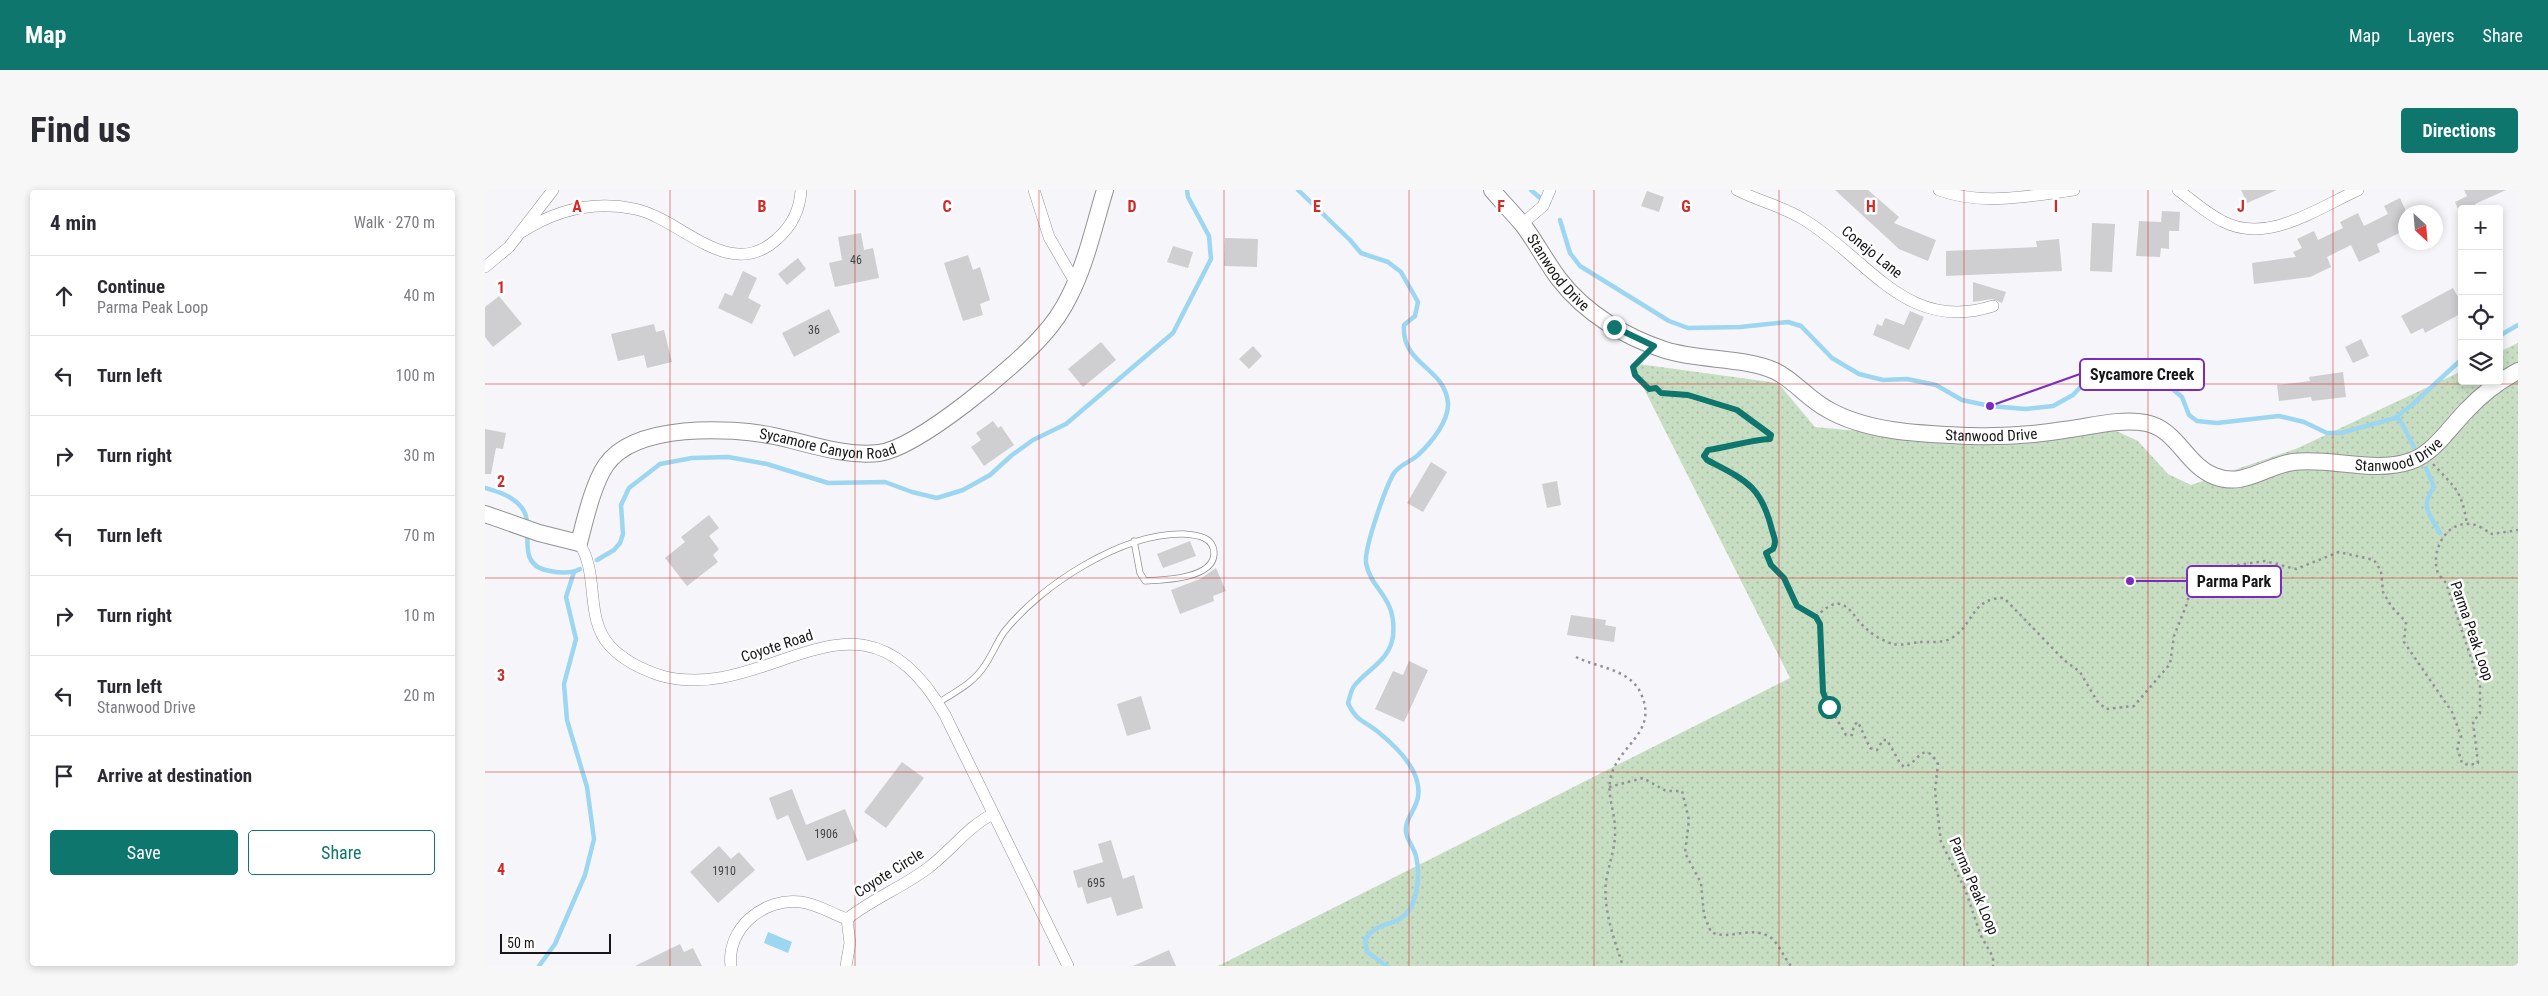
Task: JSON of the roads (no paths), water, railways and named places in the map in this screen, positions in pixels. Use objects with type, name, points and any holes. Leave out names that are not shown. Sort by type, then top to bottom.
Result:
[{"type":"main road","name":"Sycamore Canyon Road","points":[[579,543],[586,516],[605,466],[618,452],[644,438],[682,433],[744,432],[773,435],[838,451],[871,454],[905,445],[955,410],[1033,345],[1056,318],[1075,282],[1105,190]]},
{"type":"main road","name":"Stanwood Drive","points":[[1492,190],[1522,224],[1559,280],[1578,299],[1614,327],[1654,346],[1693,358],[1768,369],[1781,375],[1833,413],[1857,422],[1881,427],[1993,436],[2038,434],[2130,422],[2148,423],[2162,429],[2172,437],[2193,462],[2203,470],[2232,480],[2248,478],[2291,463],[2391,464],[2409,461],[2423,454],[2484,394],[2518,371]]},
{"type":"main road","points":[[485,514],[539,533],[579,543]]},
{"type":"street","points":[[485,267],[509,247],[553,190]]},
{"type":"street","points":[[520,232],[550,216],[573,209],[612,206],[636,209],[660,217],[714,250],[730,254],[745,253],[761,249],[775,242],[786,231],[795,218],[800,203],[801,190]]},
{"type":"street","points":[[1034,190],[1049,237],[1075,282]]},
{"type":"street","points":[[1522,224],[1543,206],[1550,190]]},
{"type":"street","name":"Conejo Lane","points":[[1737,190],[1803,218],[1827,235],[1871,274],[1912,302],[1928,309],[1946,313],[1964,313],[1993,306]]},
{"type":"street","points":[[1939,190],[1971,197],[1995,198],[2074,190]]},
{"type":"street","points":[[2178,190],[2222,221],[2249,230],[2278,227],[2357,190]]},
{"type":"street","name":"Coyote Road","points":[[579,543],[589,560],[595,609],[601,634],[618,654],[637,666],[672,678],[708,680],[744,673],[814,648],[847,644],[872,648],[901,662],[916,675],[938,702],[1068,966]]},
{"type":"street","name":"Coyote Circle","points":[[847,920],[871,902],[931,867],[971,827],[993,814]]},
{"type":"street","name":"Coyote Circle","points":[[731,966],[730,955],[736,936],[747,921],[770,906],[790,901],[808,903],[847,920]]},
{"type":"street","name":"Coyote Circle","points":[[846,966],[850,943],[847,920]]},
{"type":"lane","points":[[938,702],[970,682],[984,667],[1004,633],[1039,597],[1067,574],[1134,541],[1172,534],[1199,535],[1210,543],[1214,553],[1211,564],[1202,572],[1171,580],[1145,581],[1140,573],[1134,541]]},
{"type":"water","points":[[768,932],[792,942],[788,953],[764,943]]},
{"type":"waterway","points":[[597,560],[614,550],[620,543],[623,534],[621,505],[629,488],[660,464],[692,458],[728,457],[767,464],[828,483],[885,482],[912,492],[937,498],[963,490],[990,475],[1012,455],[1033,440],[1066,424],[1173,333],[1211,259],[1209,236],[1188,197],[1187,190]]},
{"type":"waterway","points":[[1298,190],[1361,253],[1388,262],[1401,272],[1418,302],[1415,316],[1404,325],[1405,338],[1409,349],[1416,358],[1439,381],[1445,391],[1448,403],[1446,417],[1433,438],[1418,455],[1394,473],[1376,517],[1368,544],[1366,563],[1373,581],[1388,603],[1393,623],[1393,636],[1388,651],[1354,687],[1348,703],[1360,720],[1372,727],[1401,753],[1411,767],[1417,781],[1418,797],[1406,826],[1406,832],[1415,853],[1418,869],[1413,903],[1405,915],[1394,922],[1376,929],[1365,940],[1367,952],[1387,966]]},
{"type":"waterway","points":[[1531,190],[1539,197]]},
{"type":"waterway","points":[[1560,220],[1570,253],[1580,266],[1669,321],[1688,328],[1740,327],[1788,322],[1801,326],[1832,358],[1859,374],[1883,380],[1907,379],[1936,385],[1962,400],[1990,406],[2026,409],[2053,406],[2073,395],[2090,377],[2108,368],[2126,367],[2164,382],[2182,397],[2189,415],[2197,421],[2217,423],[2279,416],[2304,422],[2327,433],[2341,433],[2395,418],[2458,363]]},
{"type":"waterway","points":[[2503,334],[2518,325]]},
{"type":"waterway","points":[[2395,418],[2400,420],[2414,447]]},
{"type":"waterway","points":[[2426,468],[2434,487],[2427,500],[2428,510],[2440,533]]},
{"type":"waterway","points":[[485,488],[510,497],[522,508],[526,516],[528,553],[532,561],[539,567],[562,573],[580,569]]},
{"type":"waterway","points":[[539,966],[555,944],[585,875],[594,839],[587,787],[567,720],[564,684],[576,639],[566,597],[574,572]]},
{"type":"place","name":"Sycamore Creek","points":[[1990,406]]},
{"type":"place","name":"Parma Park","points":[[2130,581]]}]
